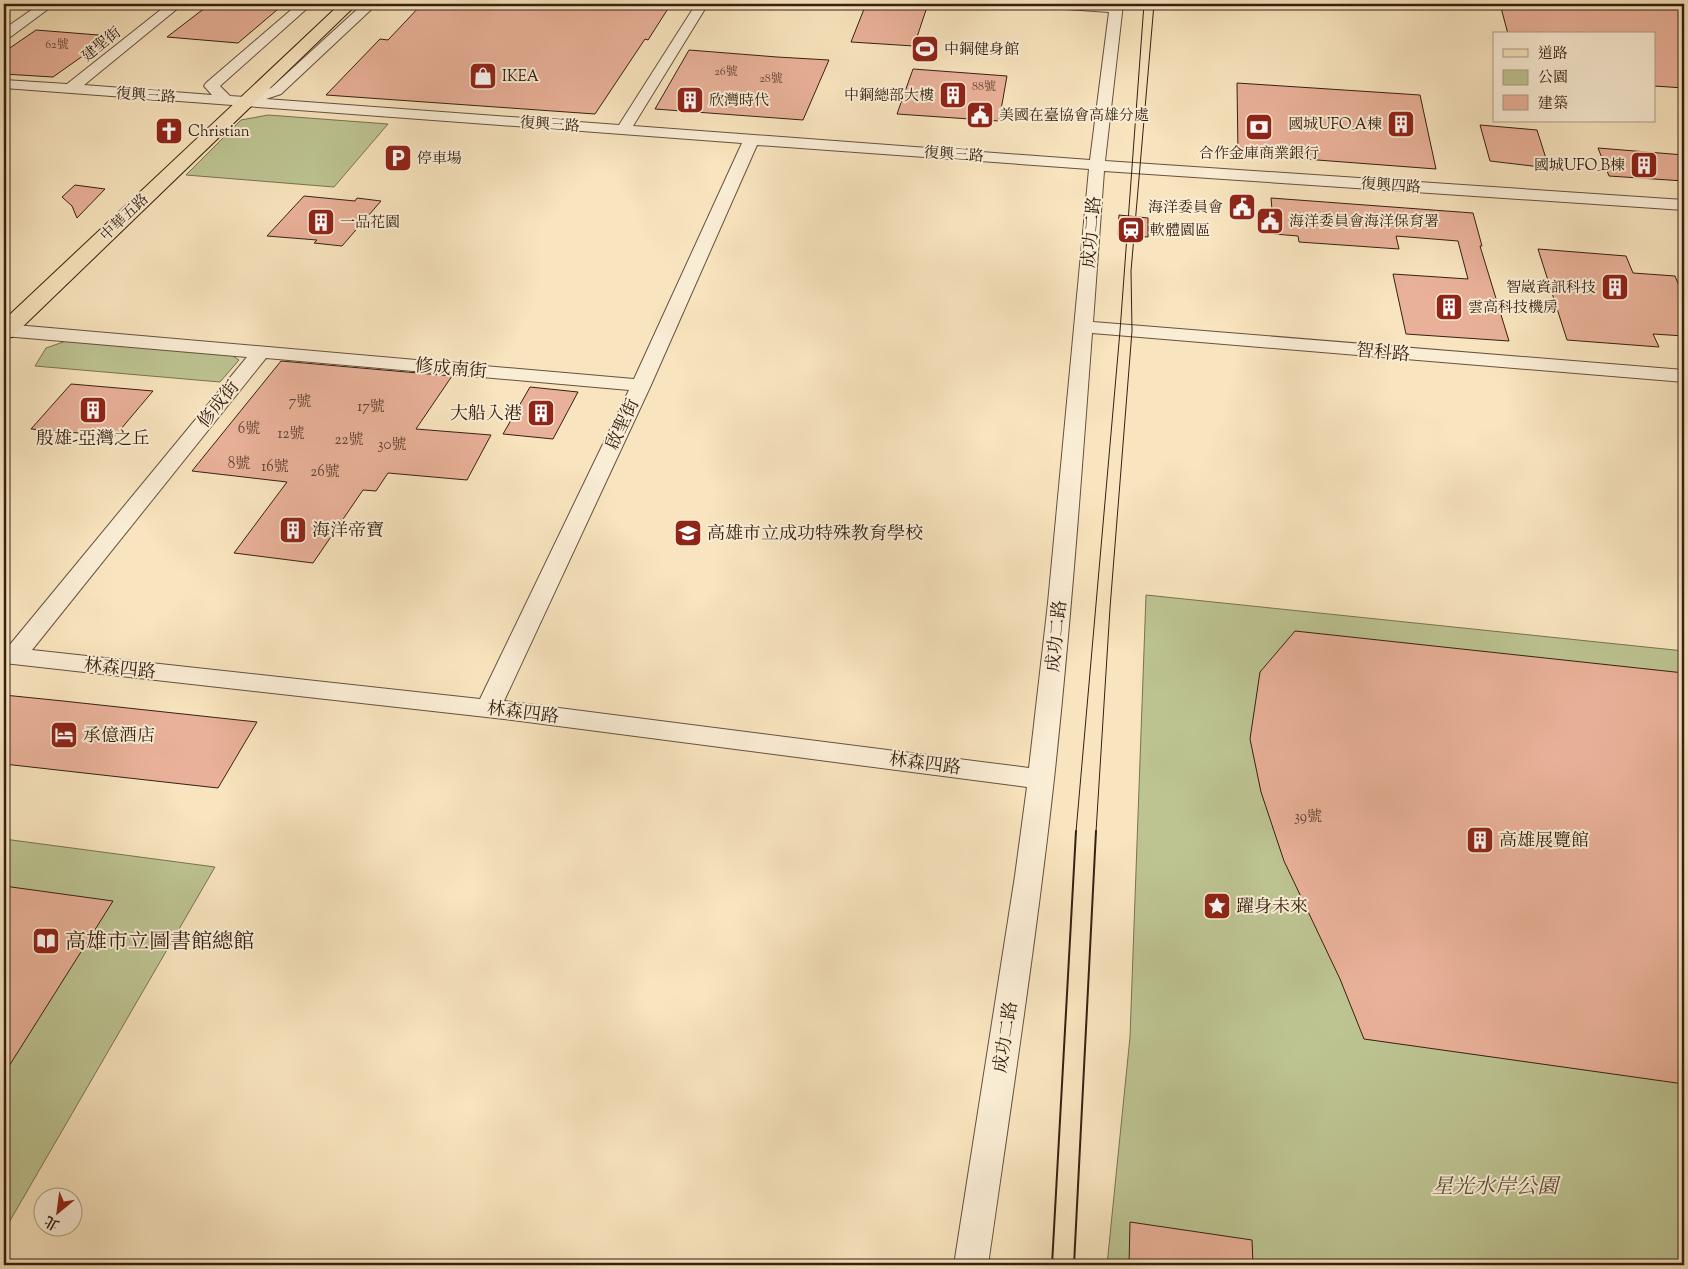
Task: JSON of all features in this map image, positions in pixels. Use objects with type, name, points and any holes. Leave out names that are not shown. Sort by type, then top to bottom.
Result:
[{"type":"main road","name":"中華五路","points":[[4,331],[332,4]]},
{"type":"main road","name":"中華五路","points":[[4,308],[235,101],[349,4]]},
{"type":"street","points":[[4,35],[48,4]]},
{"type":"street","name":"建聖街","points":[[69,90],[176,4]]},
{"type":"street","points":[[235,101],[211,86],[306,4]]},
{"type":"street","name":"中華五路","points":[[235,101],[276,91],[371,4]]},
{"type":"street","points":[[624,129],[702,4]]},
{"type":"street","points":[[1052,4],[1116,6]]},
{"type":"street","name":"成功二路","points":[[972,1265],[1029,876],[1041,778],[1060,603],[1097,164],[1116,6]]},
{"type":"street","name":"復興三路","points":[[4,84],[1097,164]]},
{"type":"street","name":"啟聖街","points":[[488,708],[641,385],[752,139]]},
{"type":"street","name":"復興四路","points":[[1097,164],[1684,205]]},
{"type":"street","name":"智科路","points":[[1083,327],[1684,376]]},
{"type":"street","points":[[4,331],[261,352]]},
{"type":"street","name":"修成南街","points":[[261,352],[641,385]]},
{"type":"street","name":"修成街","points":[[9,655],[261,352]]},
{"type":"street","name":"林森四路","points":[[9,655],[488,708],[1041,778]]},
{"type":"green space","points":[[268,115],[388,124],[334,187],[186,175],[241,120]]},
{"type":"green space","points":[[69,340],[230,354],[239,360],[220,382],[35,366],[46,348]]},
{"type":"green space","name":"星光水岸公園","points":[[1146,595],[1684,651],[1684,1265],[1107,1265],[1130,1037]]},
{"type":"green space","points":[[4,839],[215,867],[4,1231]]},
{"type":"building","points":[[210,4],[284,4],[238,43],[167,37]]},
{"type":"building","points":[[422,4],[671,4],[648,40],[645,39],[595,114],[326,95],[380,39],[388,40]]},
{"type":"building","points":[[866,4],[928,4],[914,46],[851,42]]},
{"type":"building","points":[[1500,4],[1647,4],[1684,6],[1684,88],[1656,86],[1656,32],[1507,32]]},
{"type":"building","points":[[36,30],[111,36],[53,77],[4,74],[4,52]]},
{"type":"building","points":[[689,50],[829,60],[803,120],[655,109]]},
{"type":"building","name":"中鋼總部大樓","points":[[913,69],[1007,76],[999,121],[897,114]]},
{"type":"building","name":"國城UFO_A棟","points":[[1237,83],[1420,95],[1436,169],[1238,154]]},
{"type":"building","points":[[1480,125],[1537,130],[1549,168],[1490,161]]},
{"type":"building","name":"國城UFO_B棟","points":[[1598,148],[1684,155],[1684,181],[1609,176]]},
{"type":"building","points":[[75,185],[105,189],[77,218],[72,206],[62,197]]},
{"type":"building","name":"一品花園","points":[[304,196],[355,201],[357,198],[381,201],[342,246],[314,243],[317,240],[267,236]]},
{"type":"building","points":[[1271,198],[1473,213],[1482,246],[1480,246],[1509,341],[1406,334],[1393,274],[1468,279],[1458,241],[1396,236],[1399,249],[1299,242],[1298,236],[1274,234]]},
{"type":"building","points":[[1119,215],[1148,218],[1148,237],[1118,235]]},
{"type":"building","name":"智崴資訊科技","points":[[1538,249],[1626,256],[1633,273],[1675,276],[1684,298],[1684,336],[1653,334],[1659,347],[1567,340]]},
{"type":"building","points":[[281,361],[452,376],[416,429],[491,435],[467,480],[388,473],[376,491],[363,490],[313,563],[234,553],[287,482],[192,471]]},
{"type":"building","name":"殷雄-亞灣之丘","points":[[71,384],[153,391],[115,436],[31,429]]},
{"type":"building","name":"大船入港","points":[[530,387],[578,392],[553,439],[503,434]]},
{"type":"building","name":"高雄展覽館","points":[[1295,631],[1684,673],[1684,1084],[1364,1039],[1340,979],[1284,861],[1261,792],[1250,739],[1260,672]]},
{"type":"building","points":[[4,695],[257,722],[218,788],[4,764]]},
{"type":"building","name":"高雄市立圖書館總館","points":[[4,886],[113,901],[4,1074]]},
{"type":"building","points":[[1130,1222],[1252,1240],[1253,1265],[1129,1265]]},
{"type":"tram line","points":[[1076,832],[1120,331],[1144,4]]},
{"type":"tram line","points":[[1096,832],[1110,608],[1132,331],[1131,271],[1154,4]]},
{"type":"tram line","points":[[1052,1265],[1076,831]]},
{"type":"tram line","points":[[1074,1265],[1096,831]]},
{"type":"place","name":"中鋼健身館","points":[[925,49]]},
{"type":"place","name":"IKEA","points":[[483,76]]},
{"type":"place","name":"中鋼總部大樓","points":[[953,95]]},
{"type":"place","name":"欣灣時代","points":[[690,100]]},
{"type":"place","name":"美國在臺協會高雄分處","points":[[980,115]]},
{"type":"place","name":"國城UFO_A棟","points":[[1401,124]]},
{"type":"place","name":"合作金庫商業銀行","points":[[1259,127]]},
{"type":"place","name":"Christian","points":[[169,131]]},
{"type":"place","name":"停車場","points":[[398,158]]},
{"type":"place","name":"國城UFO_B棟","points":[[1644,165]]},
{"type":"place","name":"海洋委員會","points":[[1242,207]]},
{"type":"place","name":"海洋委員會海洋保育署","points":[[1270,221]]},
{"type":"place","name":"一品花園","points":[[321,222]]},
{"type":"place","name":"軟體園區","points":[[1131,230]]},
{"type":"place","name":"智崴資訊科技","points":[[1615,287]]},
{"type":"place","name":"雲高科技機房","points":[[1449,307]]},
{"type":"place","name":"殷雄-亞灣之丘","points":[[93,410]]},
{"type":"place","name":"大船入港","points":[[541,413]]},
{"type":"place","name":"海洋帝寶","points":[[293,530]]},
{"type":"place","name":"高雄市立成功特殊教育學校","points":[[688,533]]},
{"type":"place","name":"承億酒店","points":[[64,735]]},
{"type":"place","name":"高雄展覽館","points":[[1480,840]]},
{"type":"place","name":"躍身未來","points":[[1217,906]]},
{"type":"place","name":"高雄市立圖書館總館","points":[[46,941]]}]
